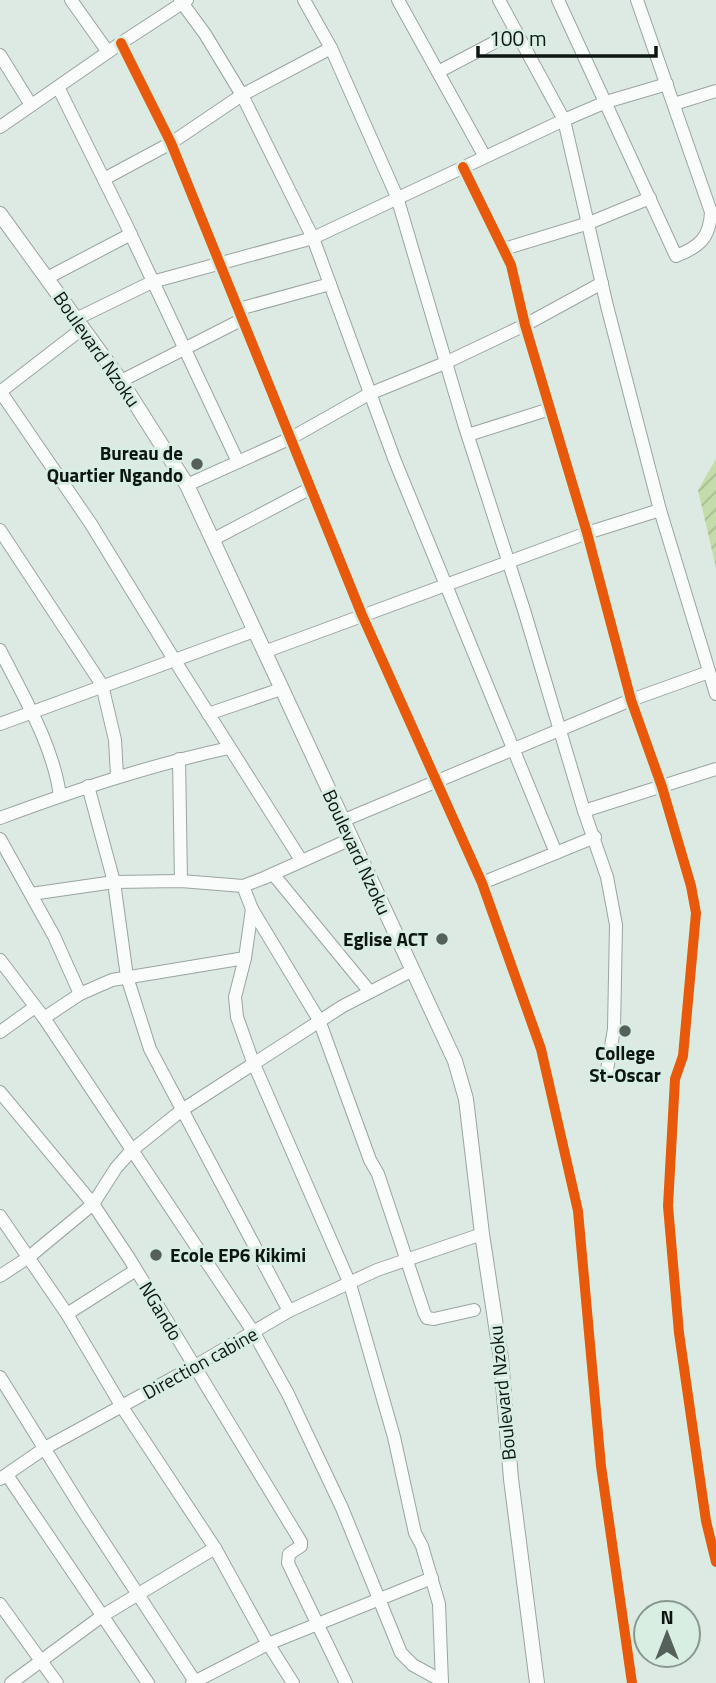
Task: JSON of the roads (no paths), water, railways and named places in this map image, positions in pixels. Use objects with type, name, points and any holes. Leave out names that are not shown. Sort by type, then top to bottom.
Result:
[{"type":"street","points":[[71,0],[108,52]]},
{"type":"street","points":[[304,0],[331,48],[397,197],[445,363],[610,887],[616,925],[614,1028],[607,1070]]},
{"type":"street","points":[[398,0],[485,157]]},
{"type":"street","points":[[499,0],[564,120],[660,510],[716,694]]},
{"type":"street","points":[[558,0],[676,256],[698,246],[710,224],[711,212],[637,0]]},
{"type":"street","points":[[0,128],[183,1],[242,95],[313,237],[369,394],[555,853]]},
{"type":"street","points":[[438,72],[516,31]]},
{"type":"street","points":[[121,43],[170,143],[362,615],[482,883],[541,1049],[578,1211],[601,1466],[632,1683]]},
{"type":"street","points":[[104,179],[170,143],[242,95],[331,48]]},
{"type":"street","points":[[0,55],[31,105]]},
{"type":"street","points":[[301,860],[92,524],[0,392],[79,324],[152,282],[313,237],[564,120],[606,102],[667,84]]},
{"type":"street","points":[[58,87],[131,234],[238,462]]},
{"type":"street","points":[[674,104],[716,91]]},
{"type":"street","points":[[463,167],[511,265],[525,325],[587,533],[631,700],[682,850],[695,910],[683,1056],[675,1079],[668,1206],[681,1346],[706,1521],[716,1562]]},
{"type":"street","points":[[504,249],[589,223],[649,198]]},
{"type":"street","name":"Boulevard Nzoku","points":[[0,214],[121,381],[187,485],[413,970],[461,1080],[501,1359],[511,1479],[537,1683]]},
{"type":"street","points":[[47,278],[131,234]]},
{"type":"street","points":[[187,485],[291,438],[369,394],[445,363],[525,325],[602,283]]},
{"type":"street","points":[[121,381],[241,314],[330,284]]},
{"type":"street","points":[[468,435],[550,409]]},
{"type":"street","points":[[212,540],[311,488]]},
{"type":"street","points":[[264,652],[587,533],[660,510]]},
{"type":"street","points":[[0,530],[102,685],[115,740],[117,776]]},
{"type":"street","points":[[0,724],[254,631]]},
{"type":"street","points":[[0,650],[54,766],[60,796]]},
{"type":"street","points":[[342,821],[631,700],[709,672]]},
{"type":"street","points":[[208,714],[281,689]]},
{"type":"street","points":[[0,818],[117,776],[229,748]]},
{"type":"street","points":[[179,759],[181,881]]},
{"type":"street","points":[[584,811],[716,769]]},
{"type":"street","points":[[88,786],[114,882],[127,976],[150,1049],[289,1311]]},
{"type":"street","points":[[482,883],[594,837]]},
{"type":"street","points":[[0,839],[54,936],[80,994]]},
{"type":"street","points":[[31,894],[114,882],[181,881],[243,886],[351,839]]},
{"type":"street","points":[[273,874],[370,992]]},
{"type":"street","points":[[243,886],[251,909],[319,1020],[370,1160],[378,1174],[427,1318],[434,1319],[474,1310]]},
{"type":"street","points":[[251,909],[235,1006],[253,1062],[350,1284],[394,1437],[415,1533],[422,1546],[439,1604],[442,1682]]},
{"type":"street","points":[[44,1018],[80,994],[112,980],[245,958]]},
{"type":"street","points":[[0,960],[44,1018],[254,1333],[294,1405],[342,1508],[404,1658],[442,1682]]},
{"type":"street","points":[[0,1276],[29,1257],[93,1205],[106,1180],[131,1151],[183,1110],[319,1020],[413,970]]},
{"type":"street","points":[[0,1032],[35,1007]]},
{"type":"street","name":"NGando","points":[[0,1092],[93,1205],[136,1270],[302,1544],[289,1554],[288,1563],[317,1623]]},
{"type":"street","points":[[0,1216],[67,1314],[122,1407],[215,1548],[268,1644],[293,1683]]},
{"type":"street","name":"Direction cabine","points":[[4,1477],[46,1448],[289,1311],[377,1270],[482,1234]]},
{"type":"street","points":[[67,1314],[136,1270]]},
{"type":"street","points":[[0,1377],[195,1682],[268,1644],[432,1578]]},
{"type":"street","points":[[4,1477],[148,1683]]},
{"type":"street","points":[[11,1683],[102,1616],[215,1548]]},
{"type":"street","points":[[0,1604],[57,1683]]},
{"type":"street","points":[[317,1623],[346,1683]]},
{"type":"place","name":"Bureau de Quartier Ngando","points":[[197,464]]},
{"type":"place","name":"Eglise ACT","points":[[442,939]]},
{"type":"place","name":"College St-Oscar","points":[[625,1031]]},
{"type":"place","name":"Ecole EP6 Kikimi","points":[[156,1255]]}]
